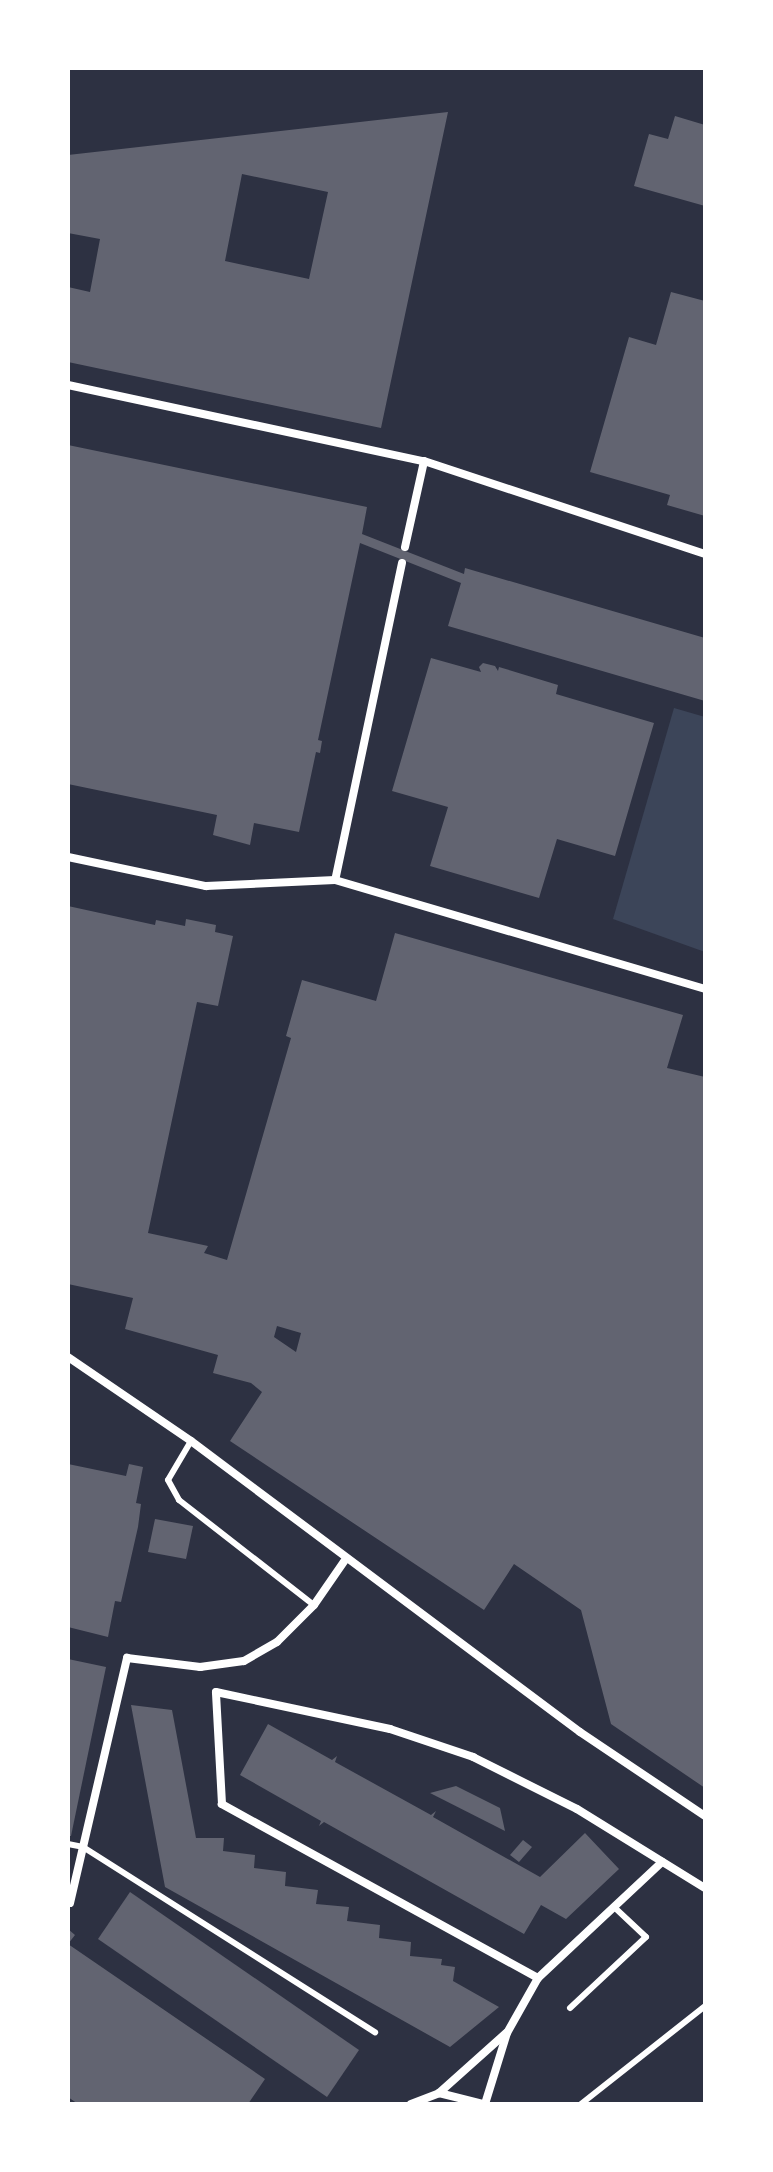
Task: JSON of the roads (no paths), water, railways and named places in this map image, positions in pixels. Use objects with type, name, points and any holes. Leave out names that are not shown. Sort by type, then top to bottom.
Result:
[{"type":"street","points":[[68,385],[424,461],[705,554]]},
{"type":"street","points":[[405,547],[424,461]]},
{"type":"street","points":[[335,880],[402,563]]},
{"type":"street","points":[[68,857],[206,886],[335,880],[705,989]]},
{"type":"street","points":[[68,1357],[191,1441],[345,1560],[580,1732],[705,1816]]},
{"type":"street","points":[[70,1903],[127,1658],[200,1667],[244,1661],[277,1642],[314,1605],[345,1560]]},
{"type":"street","points":[[538,1978],[222,1804],[216,1692],[390,1729],[473,1757],[551,1794],[705,1888]]},
{"type":"street","points":[[439,2093],[484,2104],[507,2033],[538,1978],[662,1862]]},
{"type":"street","points":[[411,2104],[439,2093],[507,2033]]},
{"type":"lane","points":[[191,1441],[168,1480],[179,1500],[314,1605]]},
{"type":"lane","points":[[68,1844],[83,1847],[375,2032]]},
{"type":"lane","points":[[570,2008],[646,1937],[614,1907]]},
{"type":"lane","points":[[581,2104],[705,2006]]}]
